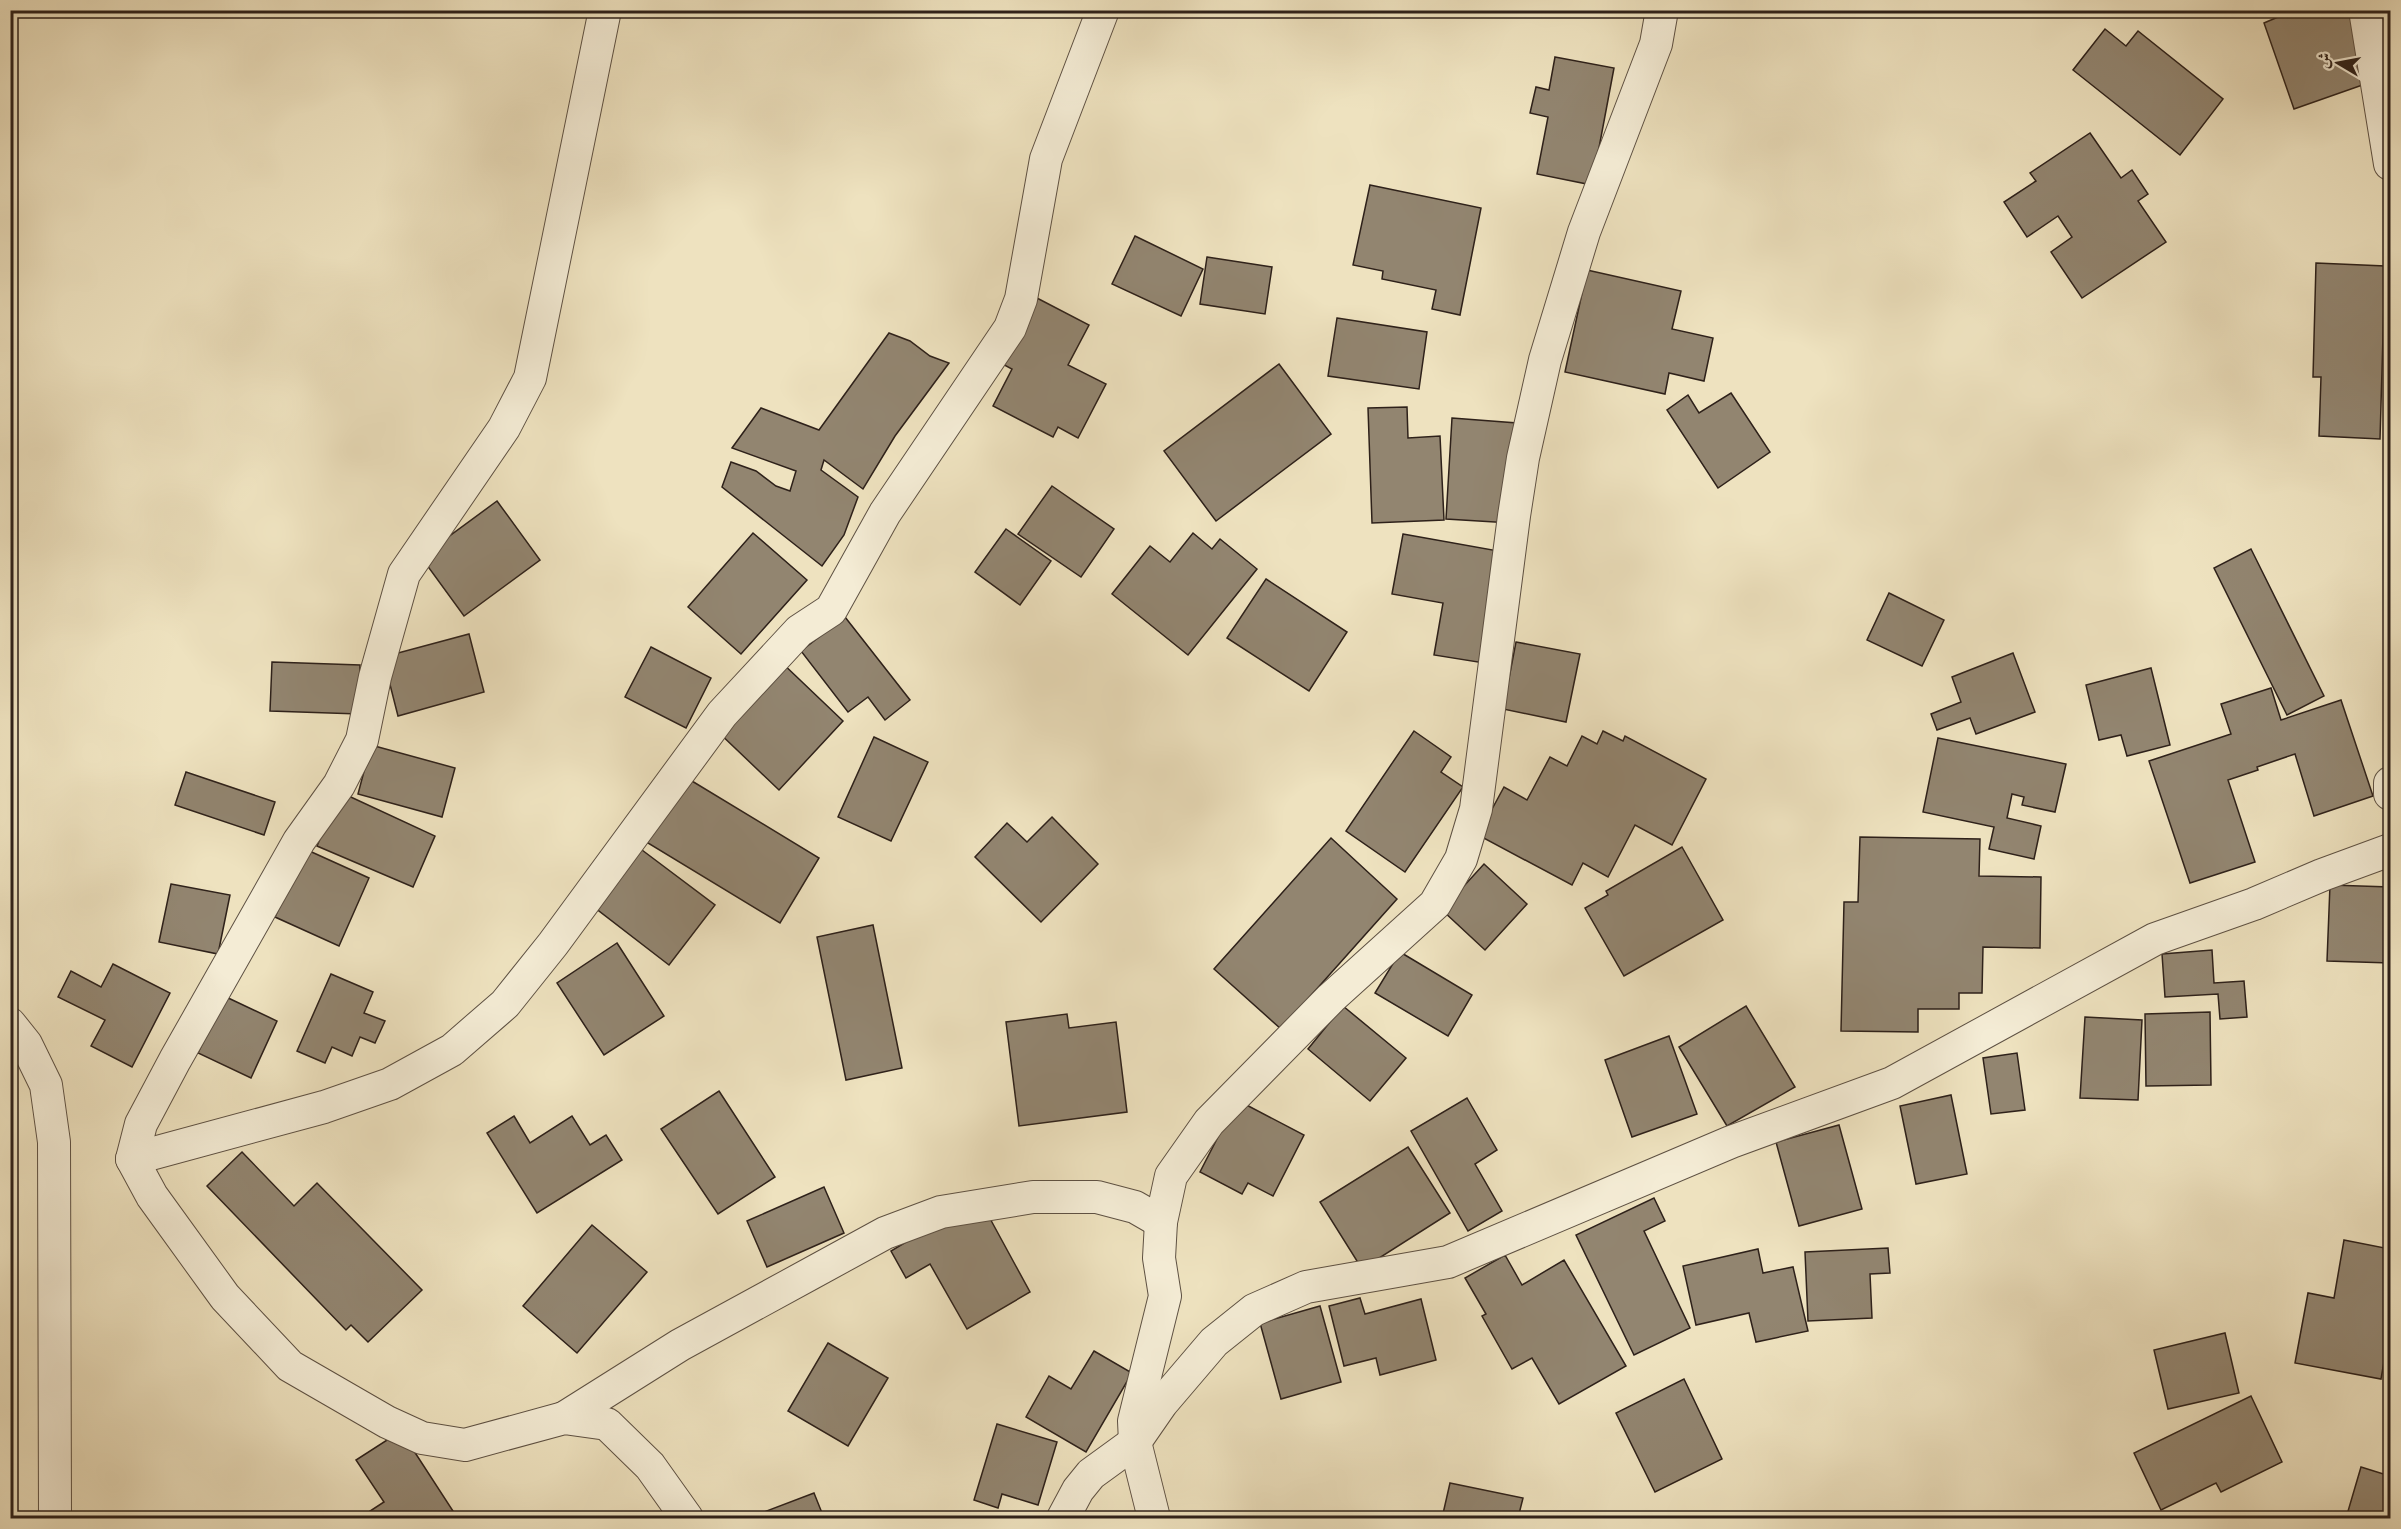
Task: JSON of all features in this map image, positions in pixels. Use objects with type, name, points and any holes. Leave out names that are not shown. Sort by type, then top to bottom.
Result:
[{"type":"street","points":[[605,10],[530,378],[504,428],[404,574],[375,677],[362,740],[339,785],[299,841],[175,1059],[141,1124],[132,1160],[152,1196],[225,1297],[290,1366],[387,1422],[422,1438],[465,1444],[564,1418],[680,1346],[885,1233],[941,1212],[1033,1197],[1096,1197],[1135,1207],[1161,1222]]},
{"type":"street","points":[[132,1160],[324,1107],[390,1084],[452,1050],[505,1004],[553,944],[722,714],[799,631],[831,610],[885,513],[1010,328],[1021,299],[1046,159],[1103,10]]},
{"type":"street","points":[[1154,1518],[1135,1442],[1134,1421],[1165,1296],[1159,1258],[1161,1222],[1171,1176],[1209,1122],[1331,998],[1435,904],[1461,859],[1476,809],[1518,493],[1545,360],[1584,232],[1656,44],[1662,10]]},
{"type":"street","points":[[2365,10],[2391,164]]},
{"type":"street","points":[[2391,783],[2391,794]]},
{"type":"street","points":[[1063,1518],[1078,1490],[1092,1474],[1135,1442],[1162,1403],[1214,1342],[1254,1310],[1306,1287],[1448,1262],[1731,1142],[1892,1083],[2155,939],[2254,904],[2322,874],[2391,850]]},
{"type":"street","points":[[10,1024],[26,1044],[46,1085],[54,1142],[55,1518]]},
{"type":"street","points":[[564,1418],[607,1424],[651,1466],[687,1518]]},
{"type":"building","points":[[2275,10],[2359,10],[2371,82],[2294,109],[2264,23],[2278,17]]},
{"type":"building","points":[[2105,29],[2126,46],[2138,31],[2223,99],[2180,155],[2073,70]]},
{"type":"building","points":[[1555,57],[1614,68],[1592,185],[1537,174],[1548,117],[1530,113],[1536,87],[1549,90]]},
{"type":"building","points":[[2090,133],[2121,178],[2132,170],[2148,194],[2138,201],[2166,242],[2082,298],[2051,252],[2072,237],[2058,216],[2027,237],[2004,202],[2036,181],[2030,173]]},
{"type":"building","points":[[1370,185],[1481,208],[1460,315],[1432,309],[1436,290],[1382,279],[1383,271],[1353,265]]},
{"type":"building","points":[[1135,236],[1203,269],[1181,316],[1112,284]]},
{"type":"building","points":[[1207,257],[1272,267],[1265,314],[1200,304]]},
{"type":"building","points":[[2316,263],[2385,266],[2380,439],[2319,436],[2321,377],[2313,377]]},
{"type":"building","points":[[1587,270],[1681,291],[1672,329],[1713,338],[1704,381],[1669,373],[1665,394],[1565,372]]},
{"type":"building","points":[[1035,297],[1089,325],[1068,365],[1106,384],[1078,438],[1058,427],[1053,437],[993,406],[1012,369],[995,360]]},
{"type":"building","points":[[1337,318],[1427,332],[1419,389],[1328,376]]},
{"type":"building","points":[[889,333],[910,341],[930,356],[949,363],[895,436],[863,489],[824,460],[821,470],[858,497],[844,535],[822,566],[722,487],[731,462],[756,471],[776,486],[790,491],[796,471],[732,448],[761,408],[819,430]]},
{"type":"building","points":[[1279,364],[1331,434],[1216,521],[1164,451]]},
{"type":"building","points":[[1731,393],[1770,452],[1718,488],[1667,410],[1688,395],[1699,413]]},
{"type":"building","points":[[1407,407],[1408,438],[1440,436],[1444,520],[1372,523],[1368,408]]},
{"type":"building","points":[[1452,418],[1517,423],[1511,523],[1446,519]]},
{"type":"building","points":[[1052,486],[1114,529],[1081,577],[1018,534]]},
{"type":"building","points":[[497,501],[540,560],[464,616],[421,557]]},
{"type":"building","points":[[1006,529],[1051,561],[1020,605],[975,572]]},
{"type":"building","points":[[753,533],[807,580],[741,654],[688,607]]},
{"type":"building","points":[[1193,533],[1212,549],[1220,539],[1257,569],[1188,655],[1112,594],[1150,546],[1170,562]]},
{"type":"building","points":[[1403,534],[1504,552],[1484,663],[1434,655],[1443,603],[1392,594]]},
{"type":"building","points":[[2251,549],[2324,696],[2287,715],[2214,568]]},
{"type":"building","points":[[1266,579],[1347,632],[1309,691],[1227,638]]},
{"type":"building","points":[[1889,593],[1944,620],[1922,666],[1867,640]]},
{"type":"building","points":[[845,617],[910,700],[885,720],[868,697],[848,712],[801,651]]},
{"type":"building","points":[[469,634],[484,692],[398,716],[383,657]]},
{"type":"building","points":[[1516,642],[1580,654],[1566,722],[1503,709]]},
{"type":"building","points":[[651,647],[711,678],[686,728],[625,697]]},
{"type":"building","points":[[2013,653],[2035,712],[1976,734],[1970,718],[1937,730],[1931,714],[1961,702],[1952,677]]},
{"type":"building","points":[[778,659],[843,721],[779,790],[714,728]]},
{"type":"building","points":[[272,662],[360,665],[359,714],[270,711]]},
{"type":"building","points":[[2151,668],[2170,745],[2127,756],[2121,735],[2099,740],[2086,685]]},
{"type":"building","points":[[2271,688],[2281,720],[2341,700],[2373,796],[2314,816],[2295,754],[2228,780],[2255,862],[2190,883],[2149,761],[2231,734],[2221,704]]},
{"type":"building","points":[[1414,731],[1451,757],[1441,772],[1463,787],[1405,872],[1346,831]]},
{"type":"building","points":[[1603,731],[1623,741],[1625,736],[1706,779],[1672,845],[1635,825],[1608,877],[1583,863],[1572,885],[1478,835],[1504,787],[1527,800],[1550,757],[1567,766],[1582,736],[1597,744]]},
{"type":"building","points":[[874,737],[928,762],[891,841],[838,817]]},
{"type":"building","points":[[1938,738],[2066,764],[2055,812],[2022,805],[2024,797],[2012,794],[2007,818],[2041,826],[2034,859],[1989,849],[1994,827],[1923,812]]},
{"type":"building","points":[[371,745],[455,768],[442,817],[358,794]]},
{"type":"building","points":[[186,772],[275,802],[264,835],[175,805]]},
{"type":"building","points":[[682,775],[819,858],[780,923],[643,840]]},
{"type":"building","points":[[340,792],[435,836],[413,887],[317,846]]},
{"type":"building","points":[[1052,817],[1098,864],[1041,922],[975,857],[1007,823],[1027,842]]},
{"type":"building","points":[[1860,837],[1980,839],[1979,876],[2041,877],[2040,948],[1983,947],[1982,993],[1959,993],[1959,1009],[1918,1009],[1918,1032],[1841,1031],[1844,902],[1858,902]]},
{"type":"building","points":[[1331,838],[1397,899],[1281,1029],[1214,969]]},
{"type":"building","points":[[634,844],[715,905],[669,965],[590,904]]},
{"type":"building","points":[[1682,847],[1723,920],[1624,976],[1585,908],[1608,895],[1606,891]]},
{"type":"building","points":[[305,849],[369,878],[339,946],[275,917]]},
{"type":"building","points":[[1484,864],[1527,904],[1485,950],[1442,910]]},
{"type":"building","points":[[171,884],[230,895],[218,954],[159,942]]},
{"type":"building","points":[[2330,885],[2390,887],[2390,963],[2327,961]]},
{"type":"building","points":[[873,925],[902,1068],[846,1080],[817,937]]},
{"type":"building","points":[[617,943],[664,1016],[604,1055],[557,983]]},
{"type":"building","points":[[2212,950],[2214,983],[2244,981],[2247,1017],[2220,1019],[2218,994],[2165,997],[2162,954]]},
{"type":"building","points":[[1400,952],[1472,995],[1448,1036],[1375,993]]},
{"type":"building","points":[[113,964],[170,993],[132,1067],[91,1046],[105,1020],[58,997],[71,971],[101,987]]},
{"type":"building","points":[[331,974],[373,992],[364,1013],[385,1021],[375,1043],[360,1037],[352,1056],[332,1047],[325,1063],[297,1051]]},
{"type":"building","points":[[224,996],[277,1021],[251,1078],[198,1053]]},
{"type":"building","points":[[1343,1006],[1406,1058],[1370,1101],[1308,1049]]},
{"type":"building","points":[[1746,1006],[1795,1087],[1727,1126],[1679,1047]]},
{"type":"building","points":[[2210,1012],[2211,1085],[2146,1086],[2145,1014]]},
{"type":"building","points":[[1067,1014],[1069,1028],[1116,1022],[1127,1112],[1019,1126],[1006,1022]]},
{"type":"building","points":[[2085,1017],[2142,1020],[2138,1100],[2080,1098]]},
{"type":"building","points":[[1669,1036],[1697,1114],[1632,1137],[1605,1060]]},
{"type":"building","points":[[2017,1053],[2025,1110],[1991,1114],[1983,1058]]},
{"type":"building","points":[[719,1091],[775,1177],[718,1214],[661,1129]]},
{"type":"building","points":[[1951,1095],[1967,1174],[1916,1184],[1900,1106]]},
{"type":"building","points":[[1467,1098],[1497,1150],[1475,1164],[1502,1211],[1468,1231],[1411,1131]]},
{"type":"building","points":[[1237,1100],[1304,1135],[1273,1196],[1248,1183],[1242,1194],[1200,1172]]},
{"type":"building","points":[[514,1116],[530,1143],[572,1116],[590,1145],[606,1135],[622,1160],[537,1213],[487,1133]]},
{"type":"building","points":[[1839,1125],[1862,1209],[1799,1226],[1776,1142]]},
{"type":"building","points":[[1408,1147],[1450,1213],[1362,1269],[1320,1202]]},
{"type":"building","points":[[242,1152],[294,1206],[317,1183],[422,1290],[368,1342],[351,1325],[346,1330],[207,1186]]},
{"type":"building","points":[[824,1187],[844,1233],[767,1267],[747,1221]]},
{"type":"building","points":[[1654,1198],[1665,1221],[1644,1231],[1690,1328],[1634,1355],[1576,1235]]},
{"type":"building","points":[[987,1213],[1030,1292],[967,1329],[930,1264],[906,1278],[891,1251],[936,1224]]},
{"type":"building","points":[[592,1225],[647,1272],[577,1353],[523,1306]]},
{"type":"building","points":[[2344,1240],[2390,1249],[2390,1327],[2381,1379],[2295,1363],[2308,1293],[2334,1298]]},
{"type":"building","points":[[1888,1248],[1890,1273],[1870,1274],[1872,1318],[1808,1321],[1805,1252]]},
{"type":"building","points":[[1758,1249],[1763,1273],[1793,1267],[1808,1331],[1756,1342],[1749,1313],[1696,1325],[1683,1266]]},
{"type":"building","points":[[1505,1255],[1522,1285],[1564,1260],[1626,1366],[1559,1404],[1532,1358],[1512,1369],[1482,1316],[1486,1314],[1465,1278]]},
{"type":"building","points":[[1360,1298],[1365,1314],[1421,1299],[1436,1360],[1380,1375],[1376,1358],[1344,1366],[1329,1306]]},
{"type":"building","points":[[1320,1306],[1341,1382],[1281,1399],[1260,1323]]},
{"type":"building","points":[[2225,1333],[2239,1393],[2168,1409],[2154,1350]]},
{"type":"building","points":[[828,1343],[888,1378],[848,1446],[788,1411]]},
{"type":"building","points":[[1094,1351],[1132,1373],[1086,1452],[1026,1417],[1049,1376],[1071,1389]]},
{"type":"building","points":[[1684,1379],[1722,1459],[1655,1492],[1616,1413]]},
{"type":"building","points":[[2251,1396],[2282,1462],[2221,1492],[2216,1483],[2161,1510],[2134,1453]]},
{"type":"building","points":[[997,1424],[1057,1442],[1038,1505],[1002,1494],[998,1508],[974,1500]]},
{"type":"building","points":[[401,1431],[453,1511],[442,1518],[370,1518],[367,1513],[384,1502],[356,1460]]},
{"type":"building","points":[[2361,1467],[2390,1476],[2390,1518],[2346,1518]]},
{"type":"building","points":[[1450,1483],[1523,1498],[1518,1518],[1442,1518]]},
{"type":"building","points":[[814,1493],[824,1518],[751,1517]]}]
